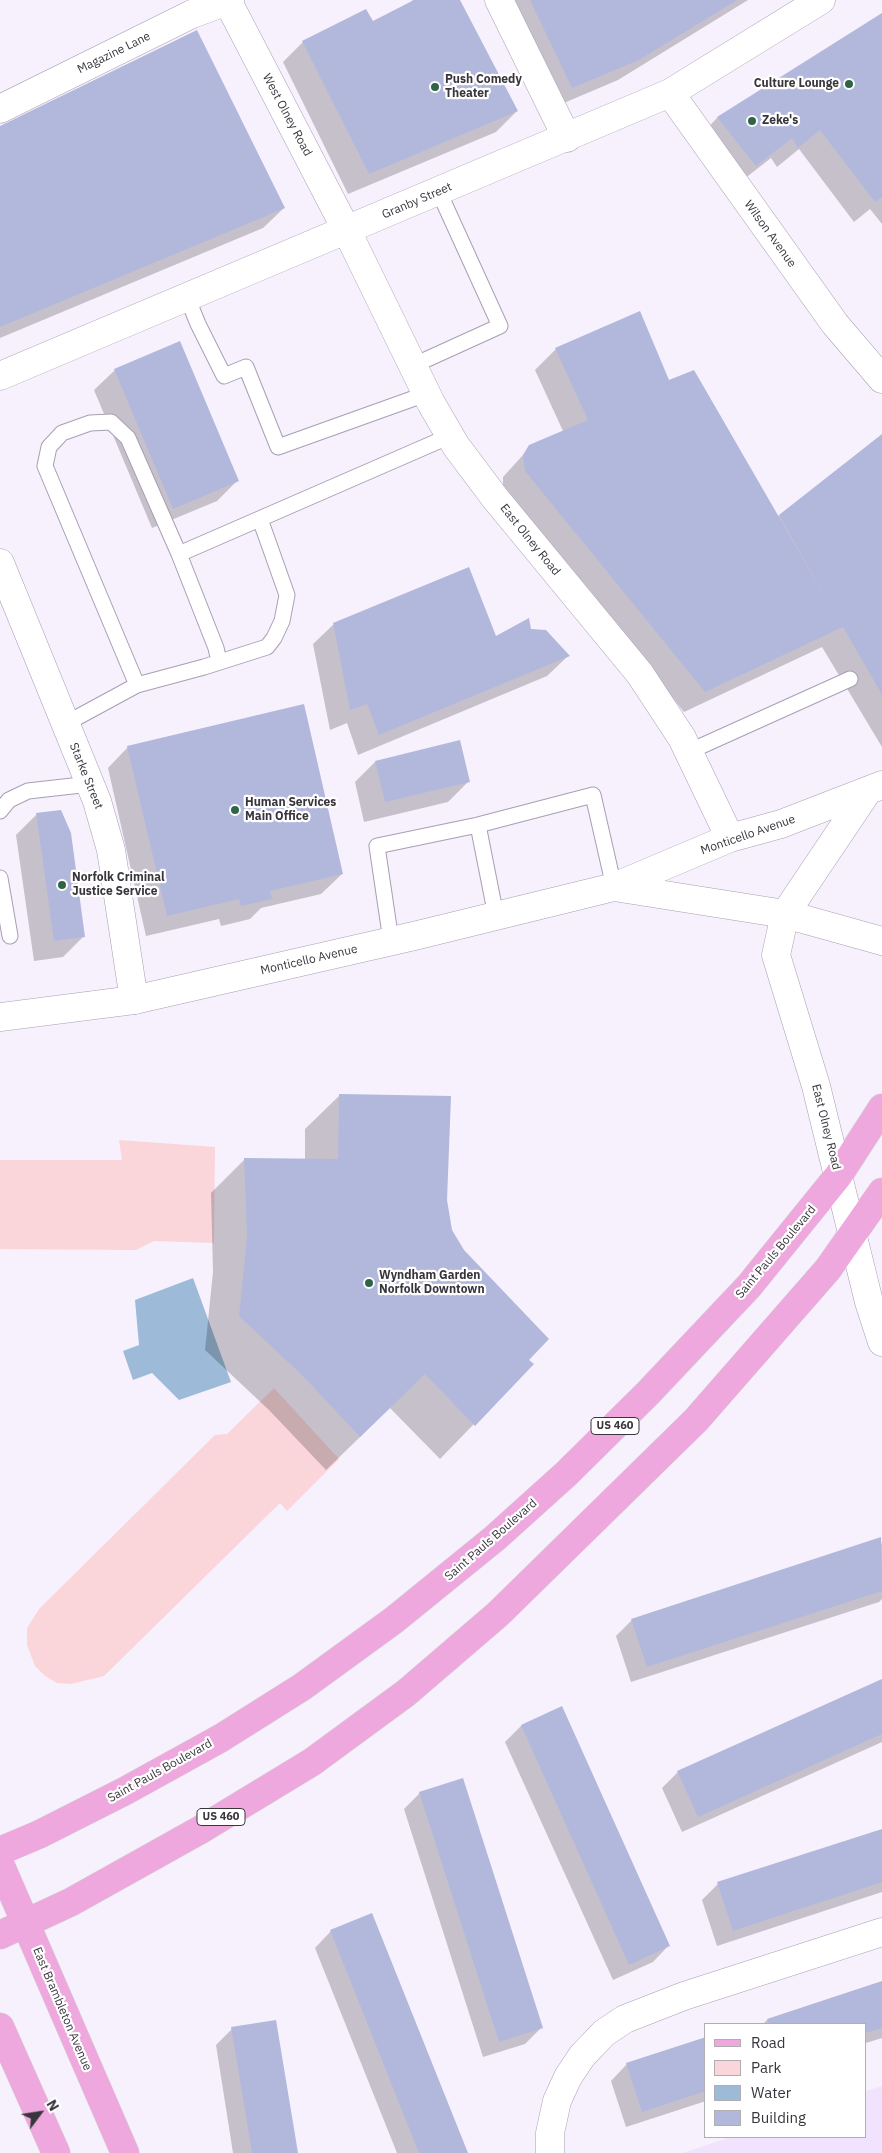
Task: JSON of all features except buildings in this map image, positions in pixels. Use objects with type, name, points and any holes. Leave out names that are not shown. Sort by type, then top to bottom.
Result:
[{"type":"main road","name":"Saint Pauls Boulevard","points":[[0,1851],[40,1834],[125,1792],[187,1758],[270,1708],[350,1654],[447,1578],[566,1474],[648,1393],[750,1286],[838,1176],[882,1108]]},
{"type":"main road","name":"US 460","points":[[26,1924],[150,1859],[248,1801],[312,1762],[406,1693],[498,1614],[696,1420],[828,1269],[882,1192]]},
{"type":"main road","name":"East Brambleton Avenue","points":[[0,1864],[125,2153]]},
{"type":"main road","points":[[0,1935],[26,1924]]},
{"type":"main road","points":[[0,2027],[56,2153]]},
{"type":"street","name":"Magazine Lane","points":[[0,109],[192,14],[228,0]]},
{"type":"street","name":"West Olney Road","points":[[228,0],[347,231]]},
{"type":"street","points":[[498,0],[567,138]]},
{"type":"street","name":"Granby Street","points":[[0,376],[670,93],[821,0]]},
{"type":"street","name":"Wilson Avenue","points":[[670,93],[835,324],[880,372]]},
{"type":"street","name":"East Olney Road","points":[[347,231],[426,394],[450,436],[495,498],[640,674],[682,738],[730,838]]},
{"type":"street","name":"Starke Street","points":[[0,563],[97,801],[111,850],[134,1000]]},
{"type":"street","points":[[785,914],[874,789]]},
{"type":"street","name":"Monticello Avenue","points":[[0,1017],[134,1000],[614,887],[730,838],[781,824],[874,789]]},
{"type":"street","name":"Monticello Avenue","points":[[614,887],[785,914],[882,941]]},
{"type":"street","name":"East Olney Road","points":[[785,914],[776,955],[816,1086],[869,1302],[882,1342]]},
{"type":"street","points":[[550,2153],[550,2133],[557,2101],[568,2077],[582,2056],[604,2033],[626,2019],[684,1996],[882,1932]]},
{"type":"lane","points":[[412,366],[500,326],[439,192]]},
{"type":"lane","points":[[187,298],[224,376],[246,367],[278,448],[426,394]]},
{"type":"lane","points":[[137,685],[46,466],[49,447],[62,433],[90,423],[111,422],[128,438],[179,554],[216,648],[219,661]]},
{"type":"lane","points":[[179,554],[450,436]]},
{"type":"lane","points":[[65,724],[137,685],[267,647],[274,638],[282,621],[287,595],[260,519]]},
{"type":"lane","points":[[688,752],[850,679]]},
{"type":"lane","points":[[0,810],[8,800],[28,791],[90,784]]},
{"type":"lane","points":[[391,941],[377,846],[478,825],[593,794],[614,887]]},
{"type":"lane","points":[[478,825],[496,916]]},
{"type":"lane","points":[[0,878],[10,936]]},
{"type":"shaded area","points":[[882,2086],[882,2153],[683,2153],[728,2138],[867,2138],[867,2091]]},
{"type":"green space","points":[[119,1140],[215,1147],[214,1243],[154,1241],[136,1250],[0,1249],[0,1160],[122,1160]]},
{"type":"green space","points":[[274,1388],[339,1459],[287,1511],[280,1503],[104,1676],[71,1684],[57,1683],[45,1676],[35,1666],[27,1645],[27,1628],[39,1609],[215,1435],[227,1434]]},
{"type":"water","points":[[193,1278],[231,1382],[179,1400],[152,1373],[133,1380],[123,1351],[139,1345],[135,1300]]},
{"type":"place","name":"Culture Lounge","points":[[849,84]]},
{"type":"place","name":"Push Comedy Theater","points":[[435,87]]},
{"type":"place","name":"Zeke's","points":[[752,121]]},
{"type":"place","name":"Human Services Main Office","points":[[235,810]]},
{"type":"place","name":"Norfolk Criminal Justice Service","points":[[62,885]]},
{"type":"place","name":"Wyndham Garden Norfolk Downtown","points":[[369,1283]]}]
